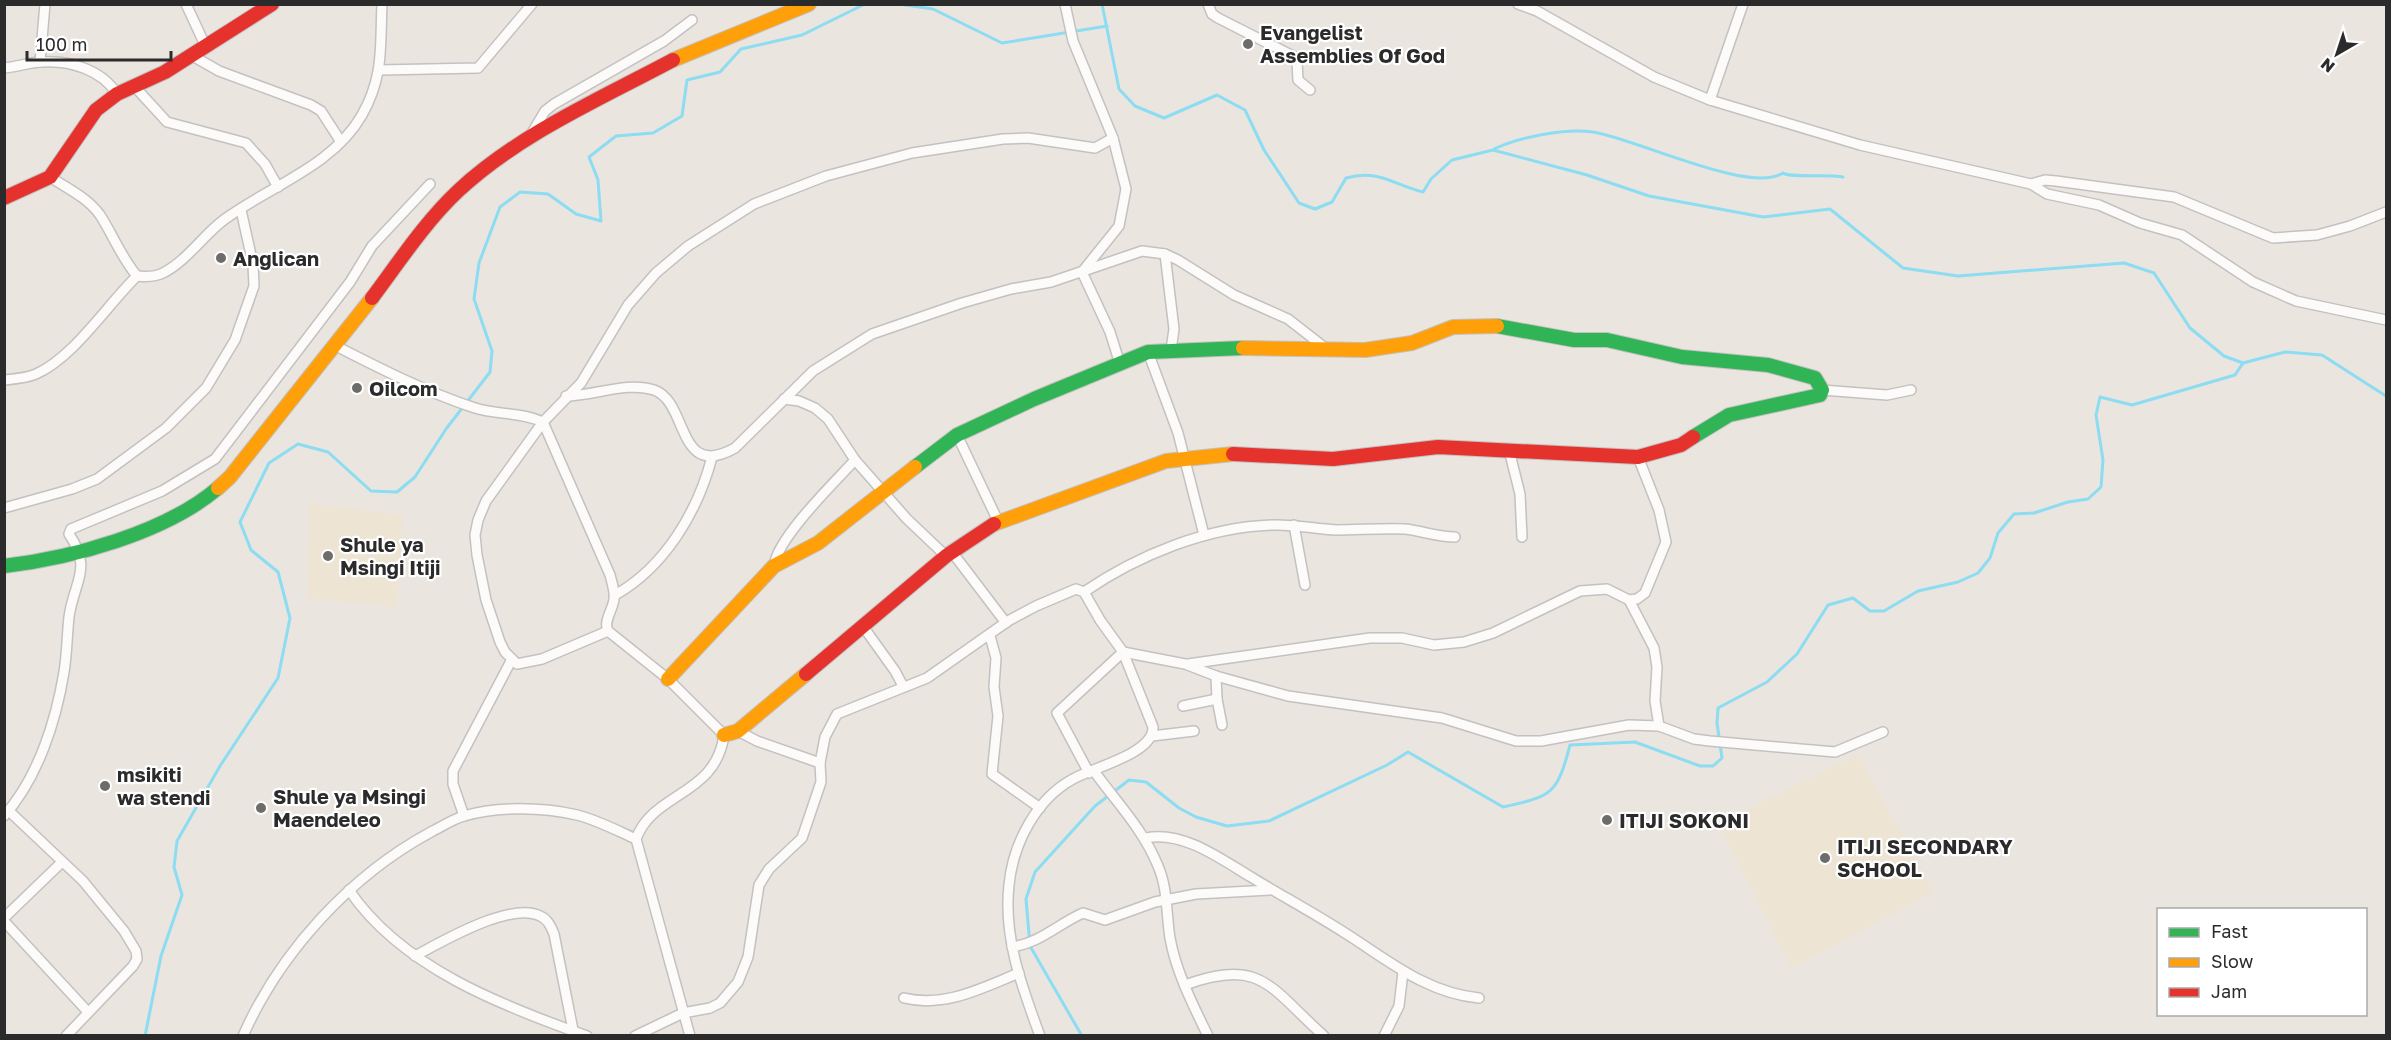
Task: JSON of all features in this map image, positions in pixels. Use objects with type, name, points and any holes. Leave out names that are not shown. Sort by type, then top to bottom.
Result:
[{"type":"street","points":[[40,62],[45,4]]},
{"type":"street","points":[[186,4],[206,45]]},
{"type":"street","points":[[4,198],[50,177],[96,110],[117,94],[135,87],[191,55],[272,4]]},
{"type":"street","points":[[50,177],[87,201],[99,213],[119,251],[137,276],[150,277],[173,267],[211,230],[304,171],[341,142],[362,115],[380,70],[382,4]]},
{"type":"street","points":[[380,70],[478,69],[532,4]]},
{"type":"street","points":[[4,566],[52,560],[81,552],[166,520],[202,501],[230,477],[336,346],[435,215],[496,159],[528,138],[680,56],[809,4]]},
{"type":"street","points":[[1065,4],[1073,41],[1113,138],[1126,189],[1122,217],[1082,272]]},
{"type":"street","points":[[1208,4],[1212,14],[1218,18],[1293,56],[1297,62],[1298,80],[1310,90]]},
{"type":"street","points":[[1518,4],[1537,11],[1654,77],[1710,100],[1860,145],[2031,184],[2047,194],[2099,206],[2140,223],[2182,235],[2253,282],[2296,301],[2386,320]]},
{"type":"street","points":[[1710,100],[1743,4]]},
{"type":"street","points":[[528,138],[545,111],[554,104],[664,41],[692,20]]},
{"type":"street","points":[[191,55],[219,71],[312,105],[328,120],[341,142]]},
{"type":"street","points":[[4,68],[40,62],[89,69],[112,86],[117,94]]},
{"type":"street","points":[[135,87],[167,122],[246,143],[265,164],[278,187]]},
{"type":"street","points":[[608,631],[526,664],[517,664],[500,642],[486,600],[475,535],[486,501],[543,422],[581,383],[628,305],[656,273],[688,246],[754,204],[826,176],[912,153],[1012,138],[1029,138],[1095,148],[1113,138]]},
{"type":"street","points":[[2031,184],[2045,180],[2174,197],[2273,238],[2317,235],[2350,226],[2386,212]]},
{"type":"street","points":[[66,1035],[133,966],[137,958],[136,951],[124,930],[83,881],[7,813],[40,756],[54,716],[64,670],[69,615],[79,578],[81,552],[69,534],[71,529],[162,491],[216,459],[345,289],[372,246],[430,184]]},
{"type":"street","points":[[4,508],[72,489],[97,479],[166,428],[206,388],[235,340],[254,286],[253,264],[241,210]]},
{"type":"street","points":[[566,396],[638,387],[656,391],[664,396],[679,426],[697,452],[712,457],[722,455],[735,448],[813,371],[872,334],[962,303],[1082,272],[1142,252],[1165,254],[1205,275],[1245,301],[1271,309],[1324,347]]},
{"type":"street","points":[[1165,254],[1174,329],[1171,350]]},
{"type":"street","points":[[1082,272],[1110,332],[1120,364]]},
{"type":"street","points":[[4,380],[35,375],[45,369],[77,341],[137,276]]},
{"type":"street","points":[[668,679],[774,566],[818,543],[957,435],[1024,403],[1148,352],[1324,347],[1342,351],[1385,348],[1412,343],[1453,327],[1494,326],[1574,340],[1607,340],[1682,357],[1768,365],[1815,378],[1822,390]]},
{"type":"street","points":[[336,346],[397,378],[443,397],[479,409],[534,418],[543,422],[574,488],[610,575],[615,595],[606,623],[608,631],[668,679],[723,735]]},
{"type":"street","points":[[1148,352],[1178,434],[1204,535]]},
{"type":"street","points":[[1822,390],[1877,394],[1911,390]]},
{"type":"street","points":[[723,735],[738,731],[949,554],[998,521],[1166,461],[1227,454],[1333,459],[1438,447],[1638,457],[1681,445],[1729,415],[1793,403],[1820,395],[1822,390]]},
{"type":"street","points":[[784,399],[800,401],[815,408],[828,419],[855,460],[907,519],[949,554],[1006,624]]},
{"type":"street","points":[[957,435],[998,521]]},
{"type":"street","points":[[1509,450],[1520,494],[1522,537]]},
{"type":"street","points":[[615,595],[641,578],[679,531],[704,486],[712,457]]},
{"type":"street","points":[[1185,664],[1370,638],[1402,638],[1434,645],[1464,642],[1493,633],[1580,591],[1607,589],[1629,600],[1637,599],[1645,593],[1666,542],[1659,510],[1638,457]]},
{"type":"street","points":[[774,566],[779,549],[805,515],[855,460]]},
{"type":"street","points":[[1294,525],[1305,585]]},
{"type":"street","points":[[1084,592],[1112,573],[1204,535],[1244,527],[1294,525],[1321,529],[1406,529],[1434,537],[1455,537]]},
{"type":"street","points":[[635,1035],[683,1012],[710,1008],[720,1003],[738,982],[748,957],[759,885],[769,869],[802,838],[821,782],[820,763],[825,737],[837,714],[927,678],[1036,606],[1076,589],[1084,592],[1100,620],[1123,652],[1153,727],[1152,736]]},
{"type":"street","points":[[1629,600],[1654,648],[1657,667],[1655,701],[1659,726]]},
{"type":"street","points":[[862,625],[896,670],[903,686]]},
{"type":"street","points":[[990,636],[996,658],[994,687],[998,716],[992,774],[1040,808]]},
{"type":"street","points":[[1123,652],[1185,664],[1216,676],[1309,700],[1442,718],[1526,742],[1562,738],[1617,725],[1659,726],[1694,739],[1834,752],[1883,732]]},
{"type":"street","points":[[1123,652],[1058,713],[1092,772],[1146,838],[1159,868],[1167,900],[1170,940],[1185,985],[1208,1035]]},
{"type":"street","points":[[464,816],[455,792],[453,771],[512,659]]},
{"type":"street","points":[[1216,676],[1217,699],[1222,725]]},
{"type":"street","points":[[1183,706],[1217,699]]},
{"type":"street","points":[[738,731],[766,744],[820,763]]},
{"type":"street","points":[[1040,1035],[1019,973],[1017,946],[1008,922],[1009,884],[1020,843],[1040,808],[1073,778],[1092,772],[1142,746],[1152,736],[1194,731]]},
{"type":"street","points":[[690,1035],[636,839],[649,818],[701,781],[719,755],[723,735]]},
{"type":"street","points":[[243,1035],[260,1003],[302,940],[349,890],[391,855],[464,816],[500,811],[557,811],[602,823],[636,839]]},
{"type":"street","points":[[1146,838],[1166,836],[1203,850],[1347,934],[1403,972],[1451,993],[1479,998]]},
{"type":"street","points":[[62,862],[4,919],[88,1012]]},
{"type":"street","points":[[349,890],[377,927],[415,956],[488,996],[587,1035]]},
{"type":"street","points":[[1017,946],[1033,943],[1062,923],[1083,913],[1105,920],[1147,904],[1167,900],[1218,891],[1272,890]]},
{"type":"street","points":[[415,956],[481,922],[524,913],[540,915],[549,923],[554,934],[573,1030]]},
{"type":"street","points":[[1384,1035],[1399,1006],[1403,972]]},
{"type":"street","points":[[904,998],[919,1002],[963,996],[1019,973]]},
{"type":"street","points":[[1185,985],[1227,973],[1258,977],[1324,1035]]},
{"type":"shaded area","points":[[309,503],[403,515],[397,607],[308,598]]},
{"type":"shaded area","name":"ITIJI SECONDARY SCHOOL","points":[[1858,754],[1933,892],[1792,968],[1719,825]]},
{"type":"waterway","points":[[145,1036],[161,956],[182,895],[174,867],[177,841],[220,766],[278,678],[290,618],[278,572],[251,550],[240,522],[269,463],[298,444],[328,452],[371,491],[397,492],[415,477],[446,429],[490,372],[492,351],[474,299],[479,263],[500,207],[520,192],[548,194],[576,214],[601,221],[598,180],[589,157],[616,136],[653,133],[682,116],[687,80],[720,72],[741,49],[802,35],[865,4]]},
{"type":"waterway","points":[[899,4],[933,9],[1002,43],[1107,26]]},
{"type":"waterway","points":[[1102,4],[1119,89],[1135,106],[1164,118],[1217,95],[1245,110],[1264,150],[1299,203],[1315,209],[1332,202],[1346,178],[1376,176],[1423,192],[1431,179],[1452,160],[1493,150],[1587,175],[1649,196],[1763,217],[1830,209],[1903,268],[1958,276],[2124,263],[2154,273],[2190,328],[2224,356],[2243,363]]},
{"type":"waterway","points":[[1494,149],[1543,134],[1582,131],[1612,136],[1691,163],[1746,177],[1767,178],[1783,173],[1843,177]]},
{"type":"waterway","points":[[1082,1036],[1030,946],[1026,899],[1035,872],[1095,806],[1129,780],[1146,782],[1179,808],[1196,817],[1227,826],[1269,821],[1387,765],[1408,752],[1503,807],[1532,800],[1550,791],[1561,774],[1570,745],[1635,742],[1700,766],[1713,766],[1722,758],[1717,723],[1718,708],[1767,682],[1797,654],[1828,605],[1853,598],[1870,611],[1884,611],[1918,591],[1958,582],[1978,573],[1990,558],[1998,533],[2014,514],[2034,513],[2068,502],[2088,499],[2101,487],[2103,460],[2096,415],[2100,397],[2132,405],[2235,375],[2243,363],[2285,352],[2322,355],[2386,396]]},
{"type":"traffic: fast","points":[[1497,326],[1574,340],[1607,340],[1682,357],[1768,365],[1815,378],[1822,390],[1820,395],[1729,415],[1693,437]]},
{"type":"traffic: fast","points":[[915,467],[957,435],[1034,399],[1148,352],[1243,348]]},
{"type":"traffic: fast","points":[[4,566],[59,557],[117,541],[172,518],[218,488]]},
{"type":"traffic: slow","points":[[673,60],[809,4]]},
{"type":"traffic: slow","points":[[218,488],[230,477],[372,298]]},
{"type":"traffic: slow","points":[[1243,348],[1365,350],[1412,343],[1453,327],[1497,326]]},
{"type":"traffic: slow","points":[[994,524],[1166,461],[1233,454]]},
{"type":"traffic: slow","points":[[668,679],[774,566],[818,543],[915,467]]},
{"type":"traffic: slow","points":[[724,735],[738,731],[806,674]]},
{"type":"traffic: jam","points":[[4,198],[50,177],[96,110],[117,94],[165,72],[272,4]]},
{"type":"traffic: jam","points":[[372,298],[434,216],[458,191],[482,171],[507,152],[561,119],[673,60]]},
{"type":"traffic: jam","points":[[1233,454],[1333,459],[1438,447],[1638,457],[1681,445],[1693,437]]},
{"type":"traffic: jam","points":[[806,674],[946,556],[994,524]]},
{"type":"place","name":"Evangelist Assemblies Of God","points":[[1248,44]]},
{"type":"place","name":"Anglican","points":[[221,258]]},
{"type":"place","name":"Oilcom","points":[[357,388]]},
{"type":"place","name":"Shule ya Msingi Itiji","points":[[328,556]]},
{"type":"place","name":"msikiti wa stendi","points":[[105,786]]},
{"type":"place","name":"Shule ya Msingi Maendeleo","points":[[261,808]]},
{"type":"place","name":"ITIJI SOKONI","points":[[1607,820]]},
{"type":"place","name":"ITIJI SECONDARY SCHOOL","points":[[1825,858]]}]
